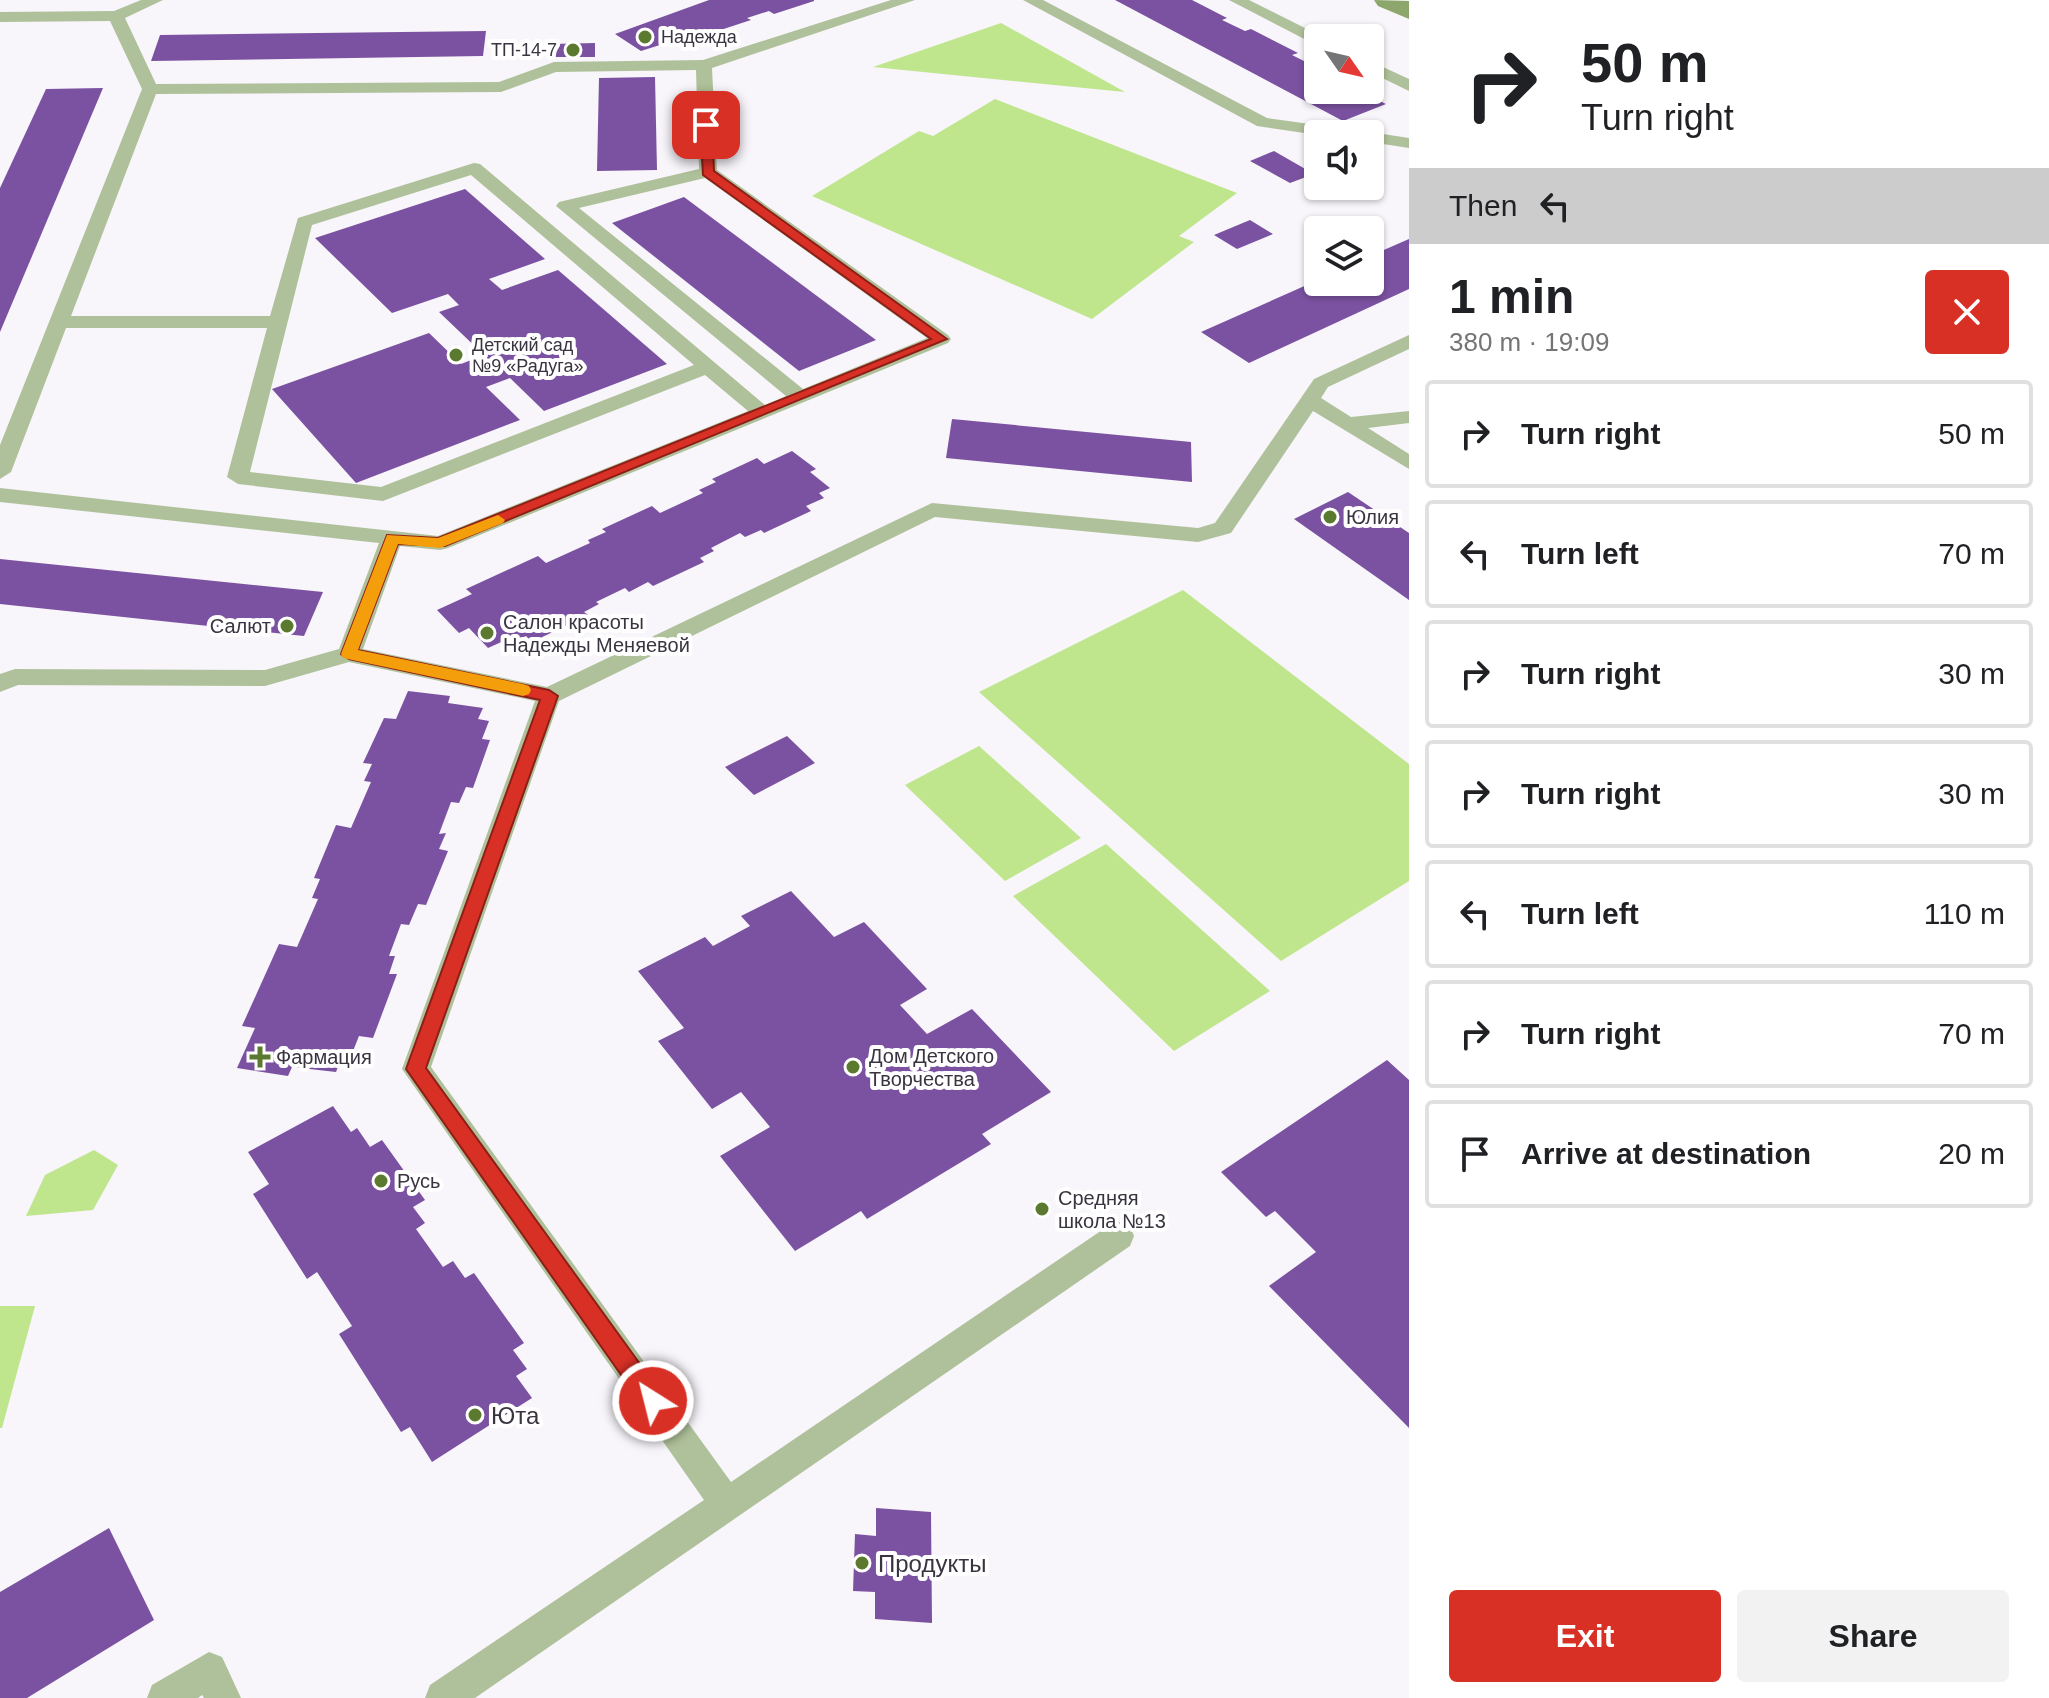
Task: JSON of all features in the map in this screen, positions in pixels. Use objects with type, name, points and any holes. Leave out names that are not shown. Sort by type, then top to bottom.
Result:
[{"type":"street","points":[[1387,0],[1409,11]]},
{"type":"lane","points":[[0,17],[116,16],[155,0]]},
{"type":"lane","points":[[150,89],[501,87],[554,67],[704,65],[907,0]]},
{"type":"lane","points":[[1031,0],[1263,122],[1304,128]]},
{"type":"lane","points":[[1237,0],[1304,33]]},
{"type":"lane","points":[[0,472],[150,89],[116,16]]},
{"type":"lane","points":[[704,65],[708,172]]},
{"type":"lane","points":[[1384,73],[1409,86]]},
{"type":"lane","points":[[1384,139],[1409,143]]},
{"type":"lane","points":[[707,367],[383,494],[238,477],[304,222],[474,168],[762,413]]},
{"type":"lane","points":[[0,495],[440,543],[762,413],[941,339],[708,172],[565,206],[800,397]]},
{"type":"lane","points":[[59,322],[278,322]]},
{"type":"lane","points":[[0,684],[15,677],[265,678],[349,654],[549,696],[932,510],[1198,535],[1223,528],[1321,383],[1409,341]]},
{"type":"lane","points":[[1310,400],[1409,463]]},
{"type":"lane","points":[[1347,424],[1409,417]]},
{"type":"lane","points":[[349,654],[392,538]]},
{"type":"lane","points":[[549,696],[416,1069],[726,1503]]},
{"type":"lane","points":[[443,1698],[1119,1236]]},
{"type":"lane","points":[[165,1698],[209,1670],[223,1698]]},
{"type":"green space","points":[[1001,23],[1125,92],[873,67]]},
{"type":"green space","points":[[995,99],[1237,193],[1179,236],[1194,242],[1092,319],[812,196],[919,131],[933,136]]},
{"type":"green space","points":[[1183,590],[1409,764],[1409,881],[1281,961],[979,692]]},
{"type":"green space","points":[[979,746],[1081,838],[1005,881],[905,785]]},
{"type":"green space","points":[[1106,844],[1270,991],[1174,1051],[1013,896]]},
{"type":"green space","points":[[94,1150],[118,1165],[93,1210],[26,1216],[45,1175]]},
{"type":"green space","points":[[0,1306],[35,1306],[2,1428],[0,1428]]},
{"type":"building","points":[[709,0],[814,1],[774,14],[769,11],[690,40],[685,37],[641,51],[615,34]]},
{"type":"building","points":[[1115,0],[1192,0],[1227,18],[1222,20],[1245,31],[1251,29],[1298,53],[1292,55],[1304,61],[1304,100]]},
{"type":"building","points":[[486,31],[483,56],[151,61],[160,35]]},
{"type":"building","name":"ТП-14-7","points":[[595,43],[595,57],[550,57],[551,44]]},
{"type":"building","points":[[655,77],[657,170],[597,171],[599,78]]},
{"type":"building","points":[[103,88],[0,332],[0,188],[46,89]]},
{"type":"building","points":[[1311,104],[1386,104],[1346,120]]},
{"type":"building","points":[[1274,151],[1304,168],[1304,178],[1290,183],[1250,161]]},
{"type":"building","points":[[465,189],[545,259],[489,279],[502,290],[558,270],[667,364],[544,411],[510,378],[486,387],[520,420],[356,483],[272,389],[429,333],[461,364],[484,355],[439,312],[459,305],[448,294],[392,313],[315,238]]},
{"type":"building","points":[[684,197],[876,340],[799,371],[612,223]]},
{"type":"building","points":[[1250,220],[1273,234],[1237,249],[1214,235]]},
{"type":"building","points":[[1409,239],[1409,289],[1249,363],[1201,332],[1304,286],[1304,296],[1384,296],[1384,250]]},
{"type":"building","points":[[952,419],[1191,442],[1192,482],[946,458]]},
{"type":"building","points":[[792,451],[816,469],[810,472],[830,488],[819,493],[824,498],[806,506],[811,511],[764,533],[761,530],[745,537],[740,533],[711,548],[714,551],[700,558],[704,562],[653,586],[648,582],[629,592],[625,588],[596,602],[599,604],[584,612],[588,615],[532,642],[526,636],[511,643],[508,639],[488,648],[469,628],[459,633],[437,610],[472,594],[466,589],[538,556],[546,563],[590,543],[588,540],[606,532],[602,529],[652,506],[660,513],[703,493],[699,490],[716,482],[712,479],[757,458],[764,464]]},
{"type":"building","points":[[1348,492],[1409,533],[1409,600],[1294,519]]},
{"type":"building","points":[[0,559],[323,592],[304,636],[0,604]]},
{"type":"building","points":[[408,691],[450,696],[448,703],[483,708],[478,719],[489,721],[482,739],[490,740],[473,788],[466,787],[459,803],[451,802],[439,834],[446,833],[439,849],[448,851],[426,905],[418,904],[409,925],[401,924],[389,956],[395,956],[389,974],[397,974],[373,1038],[359,1036],[353,1051],[344,1051],[336,1072],[292,1067],[288,1076],[237,1068],[255,1028],[242,1026],[279,944],[297,947],[318,899],[312,898],[320,879],[314,878],[336,825],[351,828],[371,782],[364,781],[372,764],[363,763],[384,718],[396,719]]},
{"type":"building","points":[[787,736],[815,763],[754,795],[725,767]]},
{"type":"building","name":"Дом Детского Творчества","points":[[791,891],[834,937],[864,922],[927,989],[900,1005],[927,1034],[972,1009],[1051,1092],[982,1134],[991,1144],[867,1219],[861,1211],[795,1251],[720,1156],[770,1127],[741,1092],[712,1109],[658,1041],[684,1028],[638,971],[705,937],[713,946],[750,926],[741,916]]},
{"type":"building","points":[[1387,1060],[1409,1080],[1409,1428],[1269,1286],[1316,1252],[1275,1211],[1266,1217],[1221,1172]]},
{"type":"building","points":[[333,1106],[351,1132],[357,1128],[370,1147],[382,1140],[425,1200],[413,1207],[425,1223],[416,1229],[443,1267],[453,1261],[465,1278],[474,1273],[524,1343],[513,1350],[527,1369],[516,1376],[532,1398],[432,1462],[410,1427],[401,1432],[339,1334],[352,1326],[317,1272],[307,1279],[253,1194],[269,1184],[248,1152]]},
{"type":"building","points":[[876,1508],[931,1512],[932,1623],[875,1619],[875,1592],[853,1591],[855,1534],[876,1536]]},
{"type":"building","points":[[109,1528],[154,1620],[27,1698],[0,1698],[0,1592]]},
{"type":"slow traffic","points":[[498,520],[440,543],[392,538],[349,654],[523,690]]},
{"type":"place","name":"Надежда","points":[[645,37]]},
{"type":"place","name":"ТП-14-7","points":[[573,50]]},
{"type":"place","name":"Детский сад №9 «Радуга»","points":[[456,355]]},
{"type":"place","name":"Юлия","points":[[1330,517]]},
{"type":"place","name":"Салют","points":[[287,626]]},
{"type":"place","name":"Салон красоты Надежды Меняевой","points":[[487,633]]},
{"type":"place","name":"Фармация","points":[[260,1057]]},
{"type":"place","name":"Дом Детского Творчества","points":[[853,1067]]},
{"type":"place","name":"Русь","points":[[381,1181]]},
{"type":"place","name":"Средняя школа №13","points":[[1042,1209]]},
{"type":"place","name":"Юта","points":[[475,1415]]},
{"type":"place","name":"Продукты","points":[[862,1563]]},
{"type":"route","points":[[653,1401],[416,1069],[549,696],[349,654],[392,538],[440,543],[941,339],[708,172],[706,125]]}]
